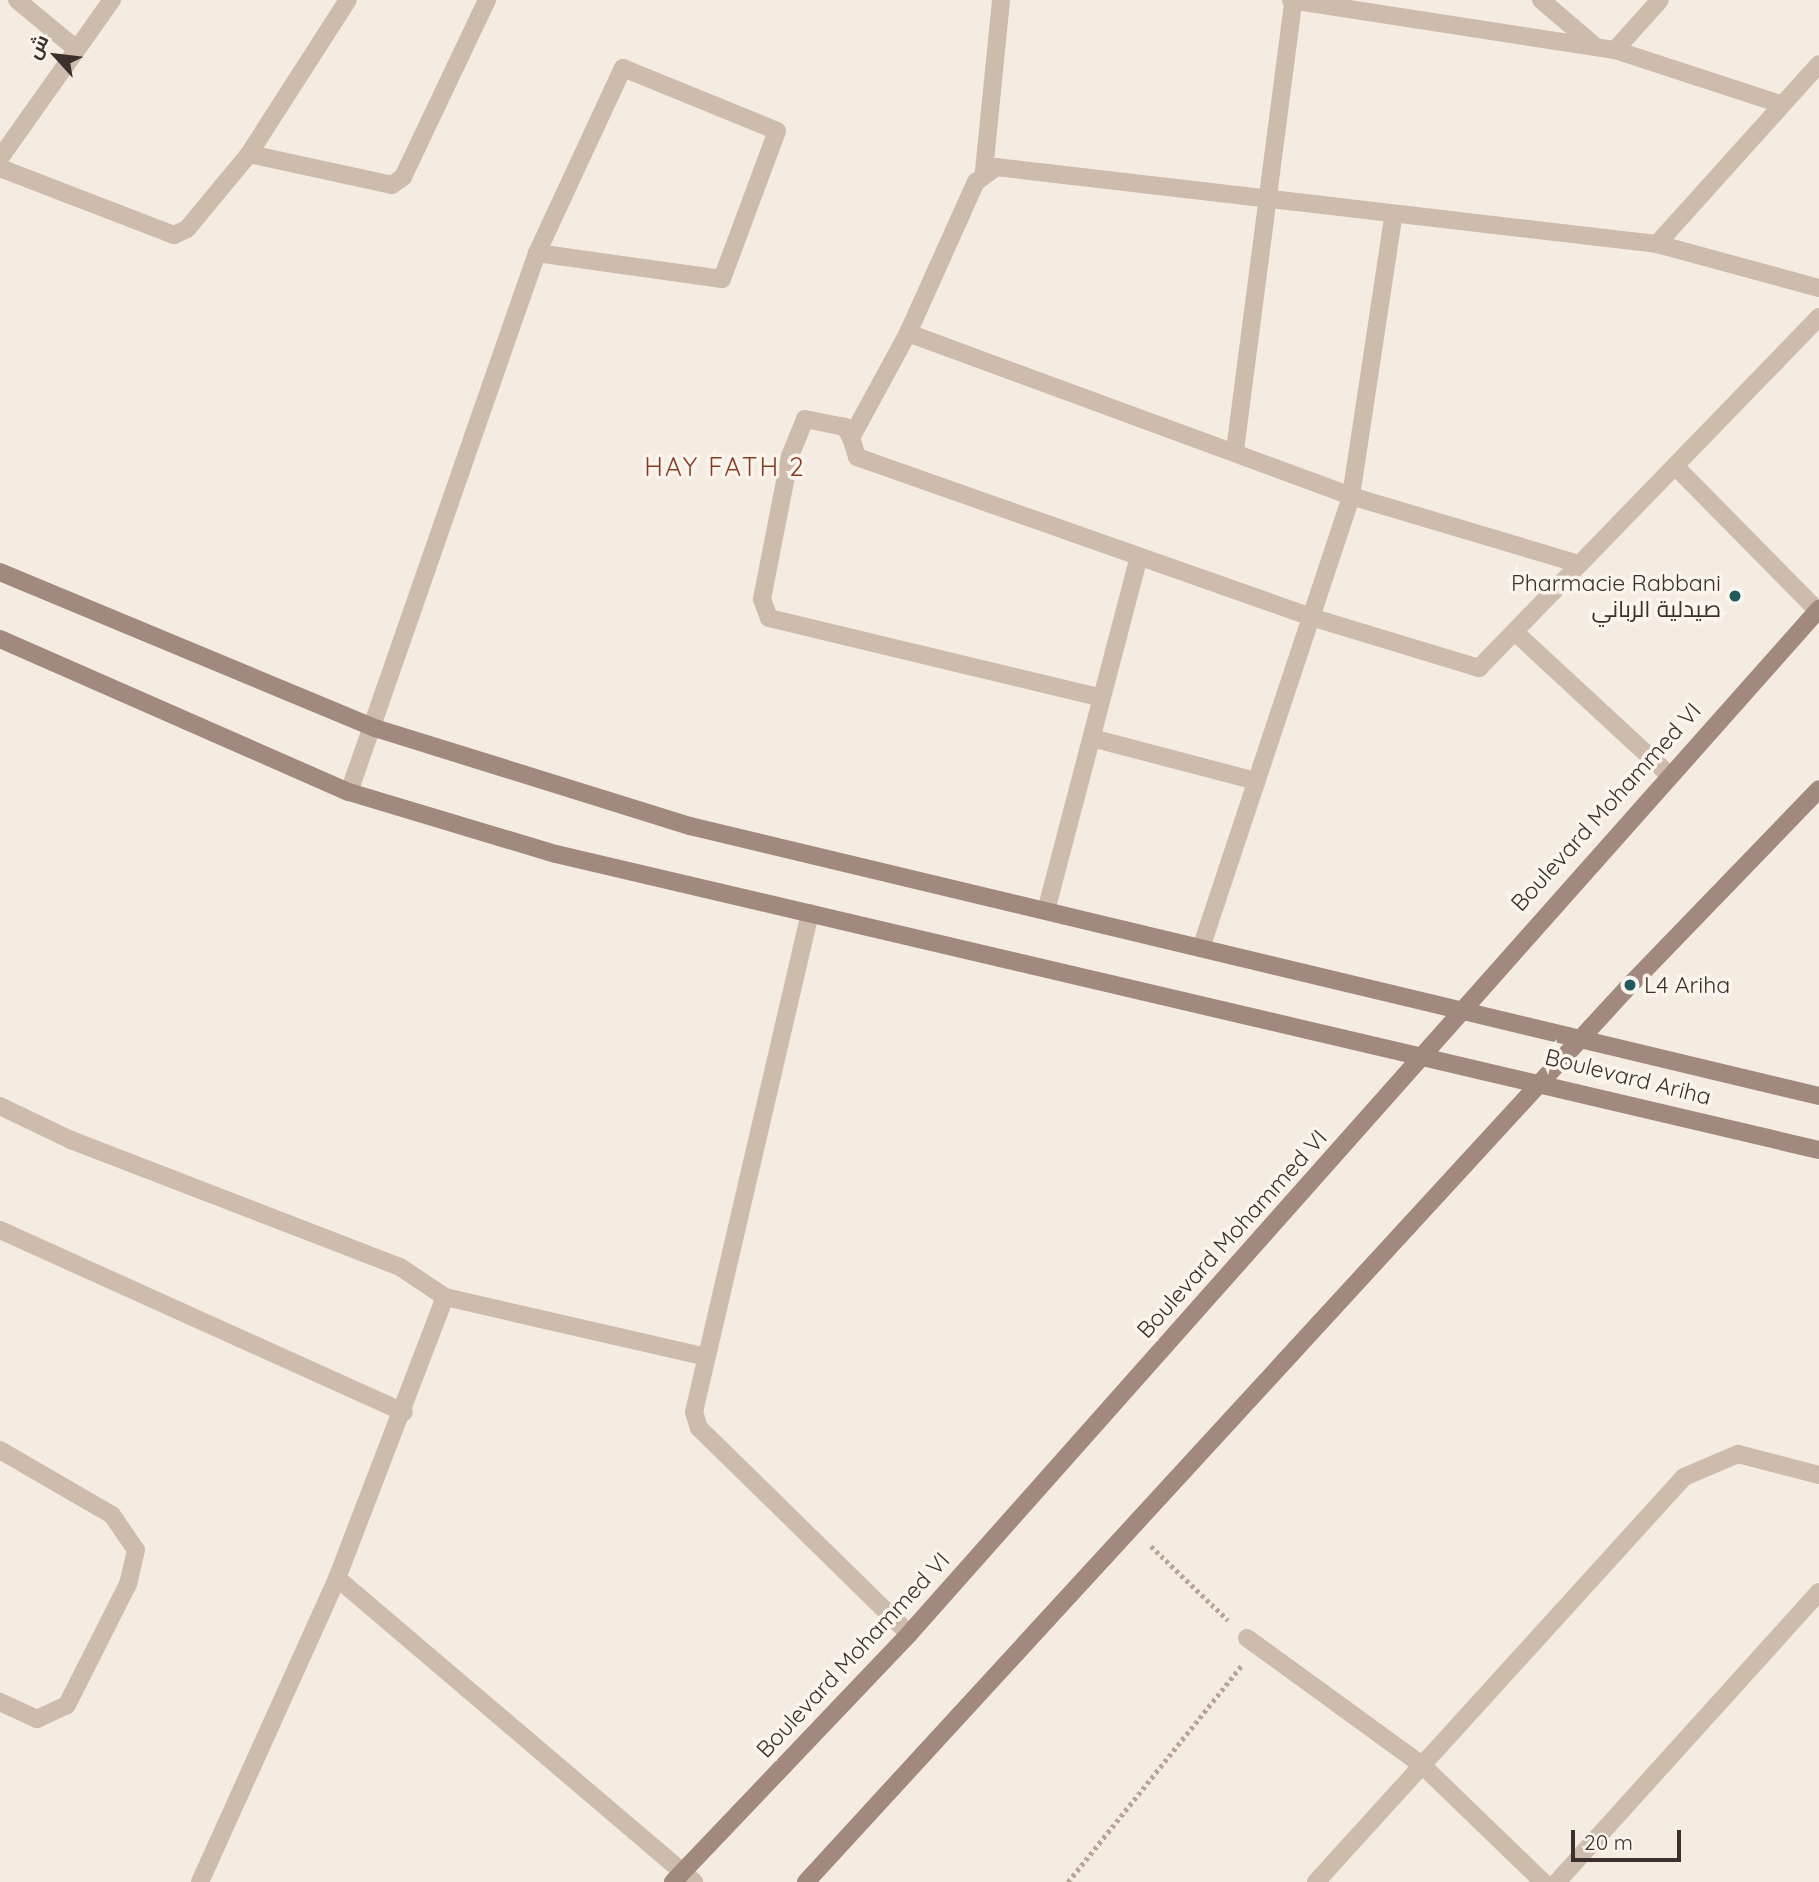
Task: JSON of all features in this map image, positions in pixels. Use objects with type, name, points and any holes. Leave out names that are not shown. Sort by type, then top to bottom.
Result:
[{"type":"street","points":[[17,0],[74,47]]},
{"type":"street","points":[[0,158],[74,47],[112,0]]},
{"type":"street","points":[[0,168],[165,236],[187,229],[249,154],[348,0]]},
{"type":"street","points":[[249,154],[392,185],[403,177],[487,0]]},
{"type":"street","points":[[851,438],[908,333],[984,171],[1001,0]]},
{"type":"street","points":[[1235,450],[1292,0],[1615,50],[1780,104]]},
{"type":"street","points":[[1541,0],[1597,47]]},
{"type":"street","points":[[1615,50],[1660,0]]},
{"type":"street","points":[[1657,244],[1780,104],[1819,64]]},
{"type":"street","points":[[349,792],[375,728],[537,253],[623,68],[777,131],[722,279],[537,253]]},
{"type":"street","points":[[984,171],[1265,201],[1393,218],[1657,244],[1819,288]]},
{"type":"street","points":[[1202,946],[1351,496],[1393,218]]},
{"type":"street","points":[[1102,698],[769,618],[762,599],[790,456],[805,419],[845,427],[857,457],[1311,617],[1479,668],[1516,633],[1819,317]]},
{"type":"street","points":[[908,333],[1235,450],[1351,496],[1579,565]]},
{"type":"street","points":[[1675,466],[1818,610]]},
{"type":"street","points":[[1047,907],[1139,557]]},
{"type":"street","name":"Boulevard Ariha","points":[[1,575],[375,728],[690,825],[1464,1007],[1819,1096]]},
{"type":"street","name":"Boulevard Mohammed VI","points":[[683,1878],[909,1634],[1426,1054],[1667,773],[1818,610]]},
{"type":"street","points":[[1516,633],[1667,773]]},
{"type":"street","name":"Boulevard Ariha","points":[[0,639],[349,792],[556,854],[1426,1054],[1819,1150]]},
{"type":"street","points":[[1091,738],[1256,781]]},
{"type":"street","points":[[806,1882],[1541,1081],[1819,789]]},
{"type":"street","points":[[810,913],[702,1356],[694,1412],[699,1428],[909,1634]]},
{"type":"street","points":[[0,1106],[71,1140],[400,1267],[444,1297],[702,1356]]},
{"type":"street","points":[[0,1230],[404,1412]]},
{"type":"street","points":[[200,1882],[337,1577],[404,1412],[444,1297]]},
{"type":"street","points":[[0,1450],[112,1515],[136,1550],[128,1584],[67,1705],[37,1719],[0,1702]]},
{"type":"street","points":[[1316,1882],[1684,1477],[1738,1454],[1819,1475]]},
{"type":"street","points":[[337,1577],[683,1878]]},
{"type":"street","points":[[1558,1882],[1819,1592]]},
{"type":"street","points":[[1247,1637],[1423,1766],[1543,1882]]},
{"type":"path","points":[[1068,1882],[1238,1677],[1247,1637],[1132,1527]]},
{"type":"place","name":"Pharmacie Rabbani صيدلية الرباني","points":[[1735,596]]},
{"type":"place","name":"L4 Ariha","points":[[1630,985]]},
{"type":"district","name":"HAY FATH 2","points":[[725,467]]}]
